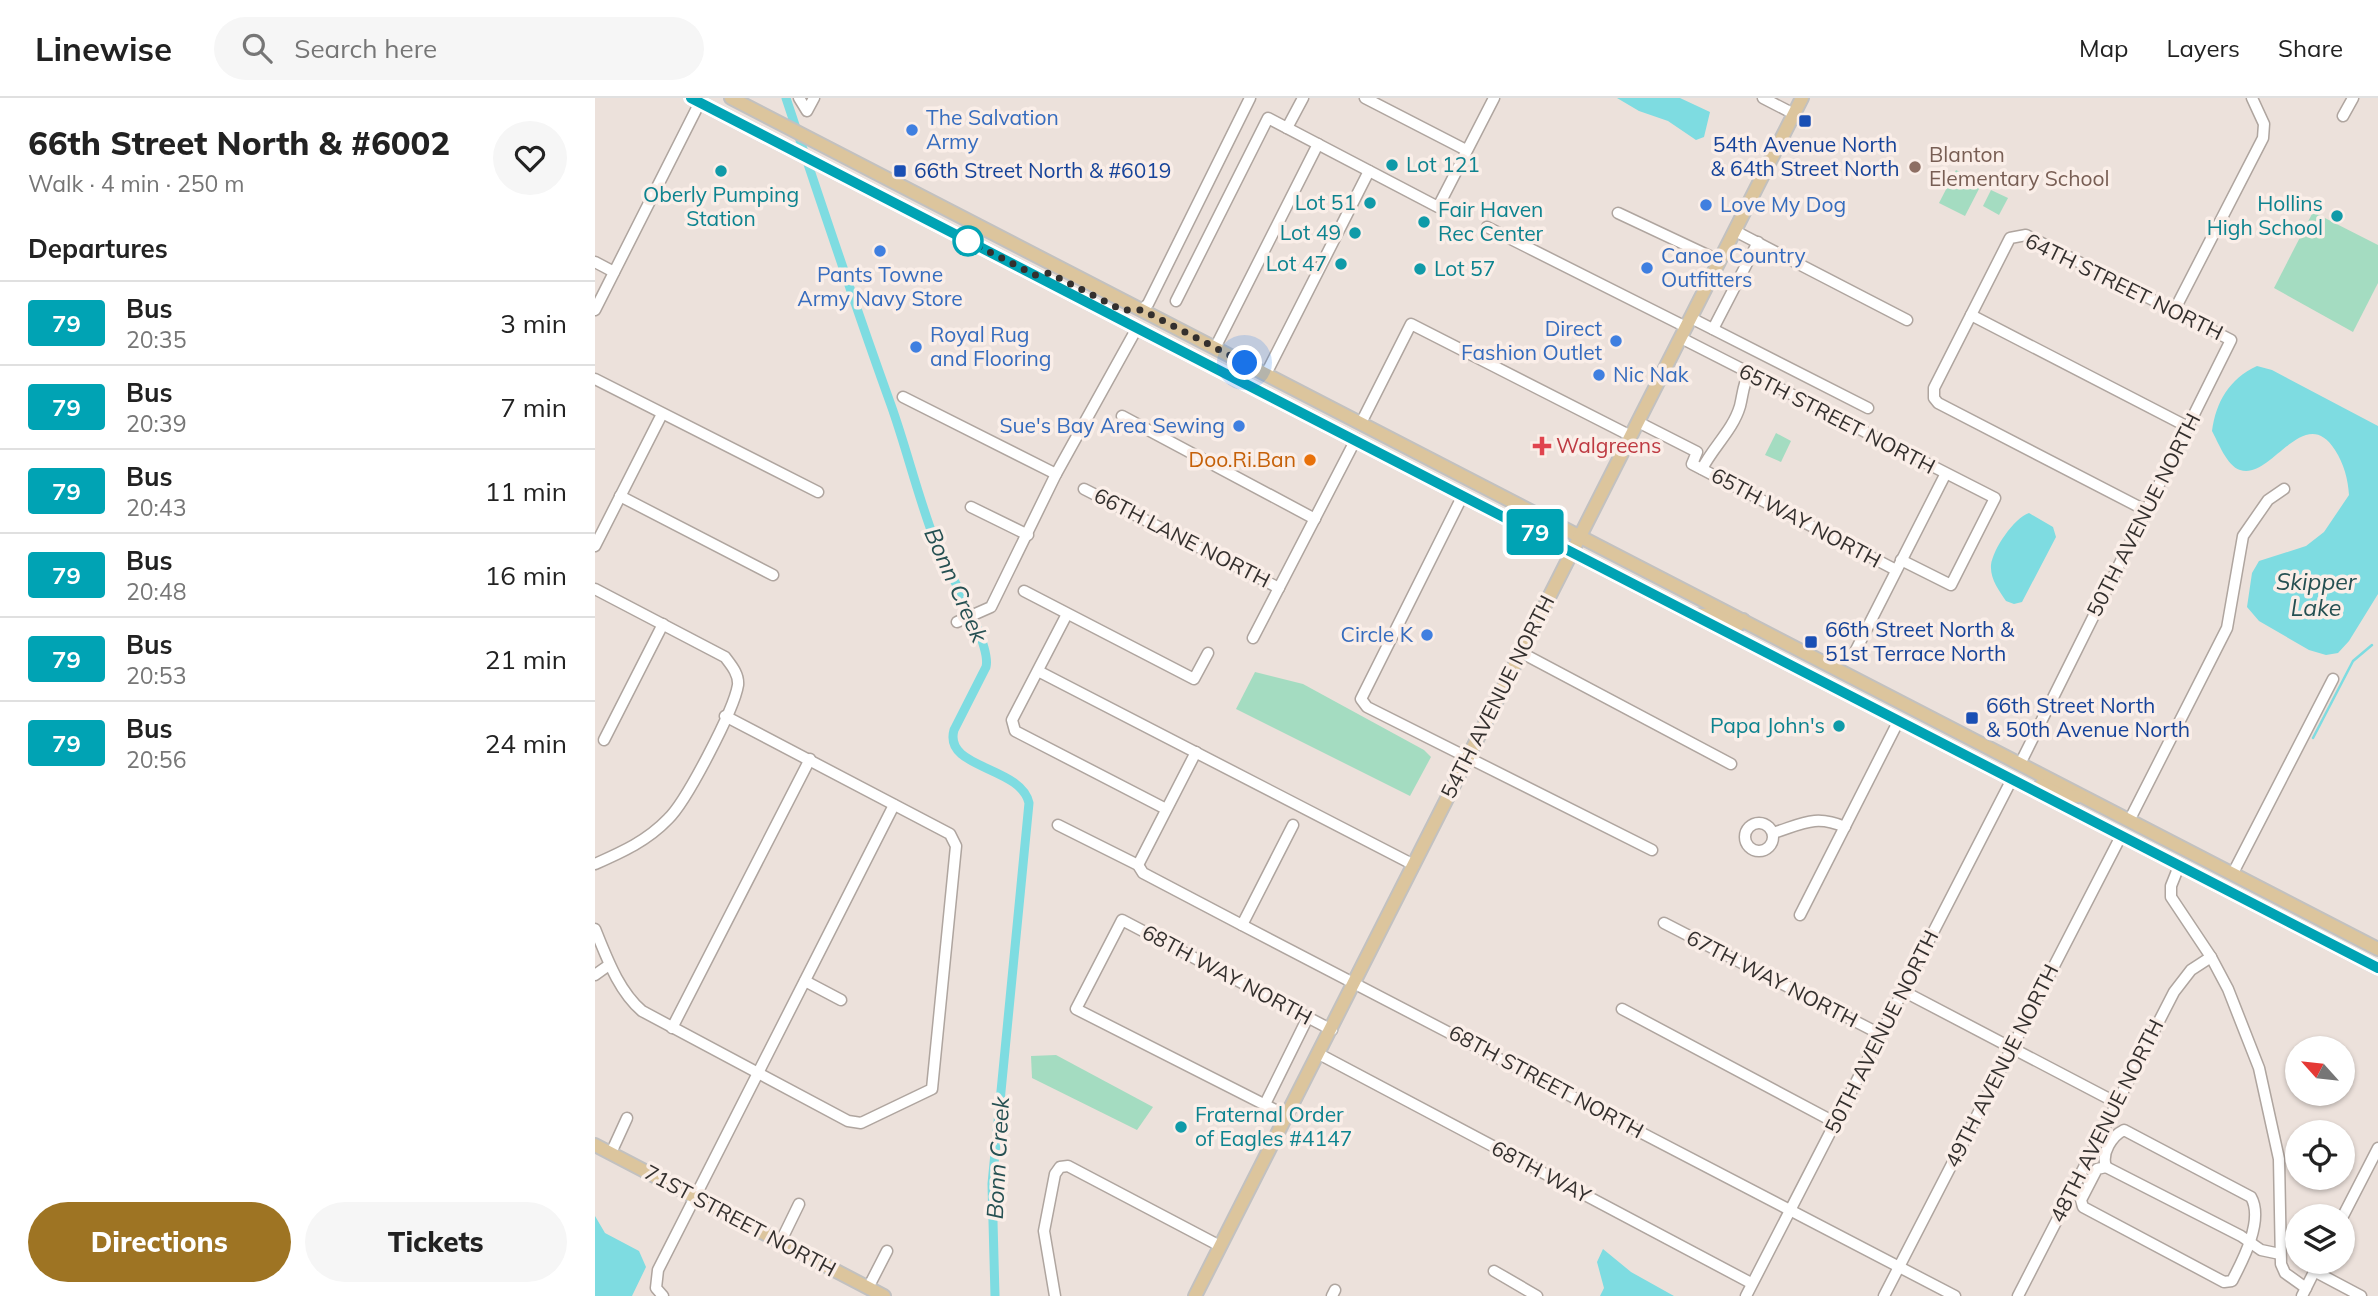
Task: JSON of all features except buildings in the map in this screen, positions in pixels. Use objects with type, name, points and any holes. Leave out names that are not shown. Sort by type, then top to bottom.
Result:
[{"type":"main road","points":[[731,98],[2378,949]]},
{"type":"main road","name":"54TH AVENUE NORTH","points":[[1195,1296],[1802,98]]},
{"type":"main road","points":[[698,100],[2378,968]]},
{"type":"main road","points":[[1035,275],[1049,273],[1122,310],[1142,310]]},
{"type":"main road","points":[[1137,328],[1152,327],[1211,354],[1219,350]]},
{"type":"main road","points":[[1274,397],[1344,424],[1361,423]]},
{"type":"main road","points":[[1356,439],[1365,438],[1384,445],[1421,463],[1440,464]]},
{"type":"main road","points":[[1696,616],[1710,614],[1737,626],[1743,620]]},
{"type":"main road","points":[[1748,644],[1758,639],[1787,652],[1800,650]]},
{"type":"main road","points":[[1797,669],[1809,664],[1878,699],[1894,699]]},
{"type":"main road","points":[[1930,738],[1955,741],[2004,765],[2014,767],[2019,764]]},
{"type":"main road","points":[[2012,779],[2017,776],[2029,779],[2065,797],[2083,796]]},
{"type":"main road","points":[[2160,856],[2174,855],[2218,876],[2233,873]]},
{"type":"main road","name":"71ST STREET NORTH","points":[[595,1145],[884,1296]]},
{"type":"street","points":[[799,98],[807,111],[814,98]]},
{"type":"street","points":[[1142,310],[1148,304],[1250,98]]},
{"type":"street","points":[[1287,128],[1303,98]]},
{"type":"street","points":[[1365,98],[1466,150]]},
{"type":"street","points":[[1175,301],[1268,118],[1438,207],[1494,98]]},
{"type":"street","points":[[1763,98],[1794,114]]},
{"type":"street","points":[[2174,311],[2263,138],[2264,124],[2252,98]]},
{"type":"street","points":[[2343,116],[2353,98]]},
{"type":"street","points":[[595,310],[698,100]]},
{"type":"street","points":[[1219,350],[1318,144]]},
{"type":"street","points":[[1266,374],[1369,171]]},
{"type":"street","points":[[1618,213],[1720,261]]},
{"type":"street","points":[[1487,227],[1686,328],[1713,329],[1868,408]]},
{"type":"street","points":[[1735,231],[1907,320]]},
{"type":"street","name":"64TH STREET NORTH","points":[[1971,315],[2010,238],[2026,235],[2231,340]]},
{"type":"street","points":[[1713,329],[1758,242]]},
{"type":"street","points":[[595,262],[614,272]]},
{"type":"street","points":[[2145,510],[1938,404],[1934,398],[1934,388],[1971,315],[2188,427]]},
{"type":"street","points":[[1361,423],[1411,324],[1631,436]]},
{"type":"street","points":[[961,621],[991,607],[1028,535],[1055,474],[1137,328]]},
{"type":"street","name":"65TH STREET NORTH","points":[[1686,328],[1749,373],[1945,475],[1995,498],[1951,585]]},
{"type":"street","name":"50TH AVENUE NORTH","points":[[2019,764],[2231,340]]},
{"type":"street","points":[[1702,469],[1711,452],[1721,443],[1740,406],[1741,390],[1749,373]]},
{"type":"street","points":[[595,379],[818,492]]},
{"type":"street","points":[[903,397],[1055,474]]},
{"type":"street","points":[[595,545],[662,414]]},
{"type":"street","points":[[1122,416],[1315,519]]},
{"type":"street","name":"65TH WAY NORTH","points":[[1638,422],[1697,452],[1692,464],[1899,565],[1951,585]]},
{"type":"street","points":[[1253,638],[1356,439]]},
{"type":"street","points":[[1856,650],[1945,475]]},
{"type":"street","name":"66TH LANE NORTH","points":[[1084,489],[1279,588]]},
{"type":"street","points":[[2130,819],[2227,628],[2243,536],[2268,500],[2284,489]]},
{"type":"street","points":[[1463,495],[1360,699],[1367,707],[1651,849]]},
{"type":"street","points":[[620,496],[773,575]]},
{"type":"street","points":[[971,507],[1028,535]]},
{"type":"street","points":[[595,589],[710,647],[725,657],[734,669],[738,684],[687,792],[669,818],[647,838],[595,864]]},
{"type":"street","points":[[1024,592],[1194,679],[1208,653]]},
{"type":"street","points":[[1067,614],[1012,720],[1015,731],[1166,809]]},
{"type":"street","points":[[604,740],[663,624]]},
{"type":"street","points":[[1520,652],[1731,764]]},
{"type":"street","points":[[1038,671],[1414,865]]},
{"type":"street","points":[[2233,873],[2333,679]]},
{"type":"street","points":[[595,929],[609,965],[631,1001],[672,1028],[848,1121],[862,1123],[932,1089],[956,846],[950,834],[725,716]]},
{"type":"street","points":[[1800,915],[1898,722]]},
{"type":"street","points":[[1138,865],[1196,752]]},
{"type":"street","points":[[672,1028],[810,759]]},
{"type":"street","name":"50TH AVENUE NORTH","points":[[1751,1283],[2012,779]]},
{"type":"street","points":[[659,1292],[658,1270],[894,805]]},
{"type":"street","points":[[1773,833],[1817,819],[1826,819],[1845,827]]},
{"type":"street","name":"68TH STREET NORTH","points":[[1058,825],[1138,865],[1143,873],[1242,925],[1955,1296]]},
{"type":"street","points":[[1242,925],[1293,825]]},
{"type":"street","name":"49TH AVENUE NORTH","points":[[1884,1296],[2121,836]]},
{"type":"street","points":[[2179,866],[2171,886],[2171,897],[2176,909],[2211,957],[2244,1026],[2270,1107],[2279,1159],[2280,1254],[2285,1273],[2304,1292],[2313,1274]]},
{"type":"street","name":"68TH WAY NORTH","points":[[1265,1104],[1076,1009],[1122,920],[1332,1030]]},
{"type":"street","name":"67TH WAY NORTH","points":[[1664,923],[1880,1034]]},
{"type":"street","name":"48TH AVENUE NORTH","points":[[2018,1296],[2177,986],[2191,970],[2211,957]]},
{"type":"street","points":[[595,975],[609,965]]},
{"type":"street","points":[[805,981],[841,1000]]},
{"type":"street","points":[[1903,990],[2116,1102]]},
{"type":"street","points":[[1622,1009],[1836,1123]]},
{"type":"street","points":[[1287,1116],[1265,1104],[1308,1017]]},
{"type":"street","name":"68TH WAY","points":[[1319,1054],[1751,1283]]},
{"type":"street","points":[[611,1153],[627,1118]]},
{"type":"street","points":[[2106,1167],[2106,1153],[2115,1135],[2124,1130],[2247,1194],[2255,1205],[2250,1243],[2232,1280],[2224,1282],[2083,1207],[2081,1200],[2097,1169],[2106,1167],[2250,1243],[2261,1250],[2280,1254]]},
{"type":"street","points":[[2349,1204],[2378,1148]]},
{"type":"street","points":[[1055,1296],[1044,1231],[1055,1174],[1060,1167],[1068,1166],[1220,1246]]},
{"type":"street","points":[[780,1243],[799,1204]]},
{"type":"street","points":[[868,1288],[887,1251]]},
{"type":"street","points":[[1494,1271],[1537,1296]]},
{"type":"street","points":[[2329,1274],[2361,1296]]},
{"type":"street","points":[[1746,1296],[1751,1283]]},
{"type":"green space","points":[[1956,170],[1982,183],[1965,216],[1939,203]]},
{"type":"green space","points":[[1991,190],[2008,198],[1999,215],[1983,206]]},
{"type":"green space","points":[[2313,212],[2378,245],[2378,283],[2353,332],[2274,288]]},
{"type":"green space","points":[[1776,433],[1791,441],[1781,462],[1765,455]]},
{"type":"green space","points":[[1255,672],[1303,684],[1424,750],[1431,757],[1410,796],[1236,709]]},
{"type":"green space","points":[[1056,1055],[1153,1107],[1137,1130],[1032,1078],[1031,1056]]},
{"type":"water","points":[[1617,98],[1680,98],[1710,112],[1704,137],[1696,140],[1668,121],[1639,111]]},
{"type":"water","name":"Skipper Lake","points":[[2257,366],[2272,370],[2378,426],[2378,594],[2349,641],[2338,653],[2326,655],[2309,650],[2259,621],[2247,607],[2252,573],[2259,561],[2306,546],[2324,532],[2349,495],[2347,477],[2341,461],[2323,437],[2311,434],[2299,438],[2264,465],[2252,470],[2235,468],[2227,459],[2212,431],[2217,410],[2225,392],[2247,371]]},
{"type":"water","points":[[2029,513],[2053,527],[2056,537],[2022,602],[2014,604],[2006,601],[1998,588],[1991,565],[2005,535],[2017,521]]},
{"type":"water","points":[[595,1216],[605,1233],[639,1251],[646,1267],[632,1296],[595,1296]]},
{"type":"water","points":[[1603,1249],[1631,1272],[1674,1296],[1600,1296],[1604,1288],[1597,1262]]},
{"type":"waterway","name":"Bonn Creek","points":[[786,98],[935,541],[975,624],[986,656],[986,667],[954,730],[954,743],[960,753],[1012,781],[1023,791],[1029,803],[992,1184],[995,1296]]},
{"type":"waterway","points":[[2313,738],[2353,661],[2372,645]]},
{"type":"bus line","name":"79","points":[[691,98],[2378,968]]},
{"type":"place","name":"54th Avenue North & 64th Street North","points":[[1805,121]]},
{"type":"place","name":"The Salvation Army","points":[[912,130]]},
{"type":"place","name":"Lot 121","points":[[1392,165]]},
{"type":"place","name":"Blanton Elementary School","points":[[1915,167]]},
{"type":"place","name":"Oberly Pumping Station","points":[[721,171]]},
{"type":"place","name":"66th Street North & #6019","points":[[900,171]]},
{"type":"place","name":"Lot 51","points":[[1370,203]]},
{"type":"place","name":"Love My Dog","points":[[1706,205]]},
{"type":"place","name":"Hollins High School","points":[[2337,216]]},
{"type":"place","name":"Fair Haven Rec Center","points":[[1424,222]]},
{"type":"place","name":"Lot 49","points":[[1355,233]]},
{"type":"place","name":"Pants Towne Army Navy Store","points":[[880,251]]},
{"type":"place","name":"Lot 47","points":[[1341,264]]},
{"type":"place","name":"Canoe Country Outfitters","points":[[1647,268]]},
{"type":"place","name":"Lot 57","points":[[1420,269]]},
{"type":"place","name":"Direct Fashion Outlet","points":[[1616,341]]},
{"type":"place","name":"Royal Rug and Flooring","points":[[916,347]]},
{"type":"place","name":"Nic Nak","points":[[1599,375]]},
{"type":"place","name":"Sue's Bay Area Sewing","points":[[1239,426]]},
{"type":"place","name":"Walgreens","points":[[1542,446]]},
{"type":"place","name":"Doo.Ri.Ban","points":[[1310,460]]},
{"type":"place","name":"Circle K","points":[[1427,635]]},
{"type":"place","name":"66th Street North & 51st Terrace North","points":[[1811,642]]},
{"type":"place","name":"66th Street North & 50th Avenue North","points":[[1972,718]]},
{"type":"place","name":"Papa John's","points":[[1839,726]]},
{"type":"place","name":"Fraternal Order of Eagles #4147","points":[[1181,1127]]},
{"type":"route","points":[[968,241],[1035,275],[1049,273],[1122,310],[1142,310],[1245,363]]}]
